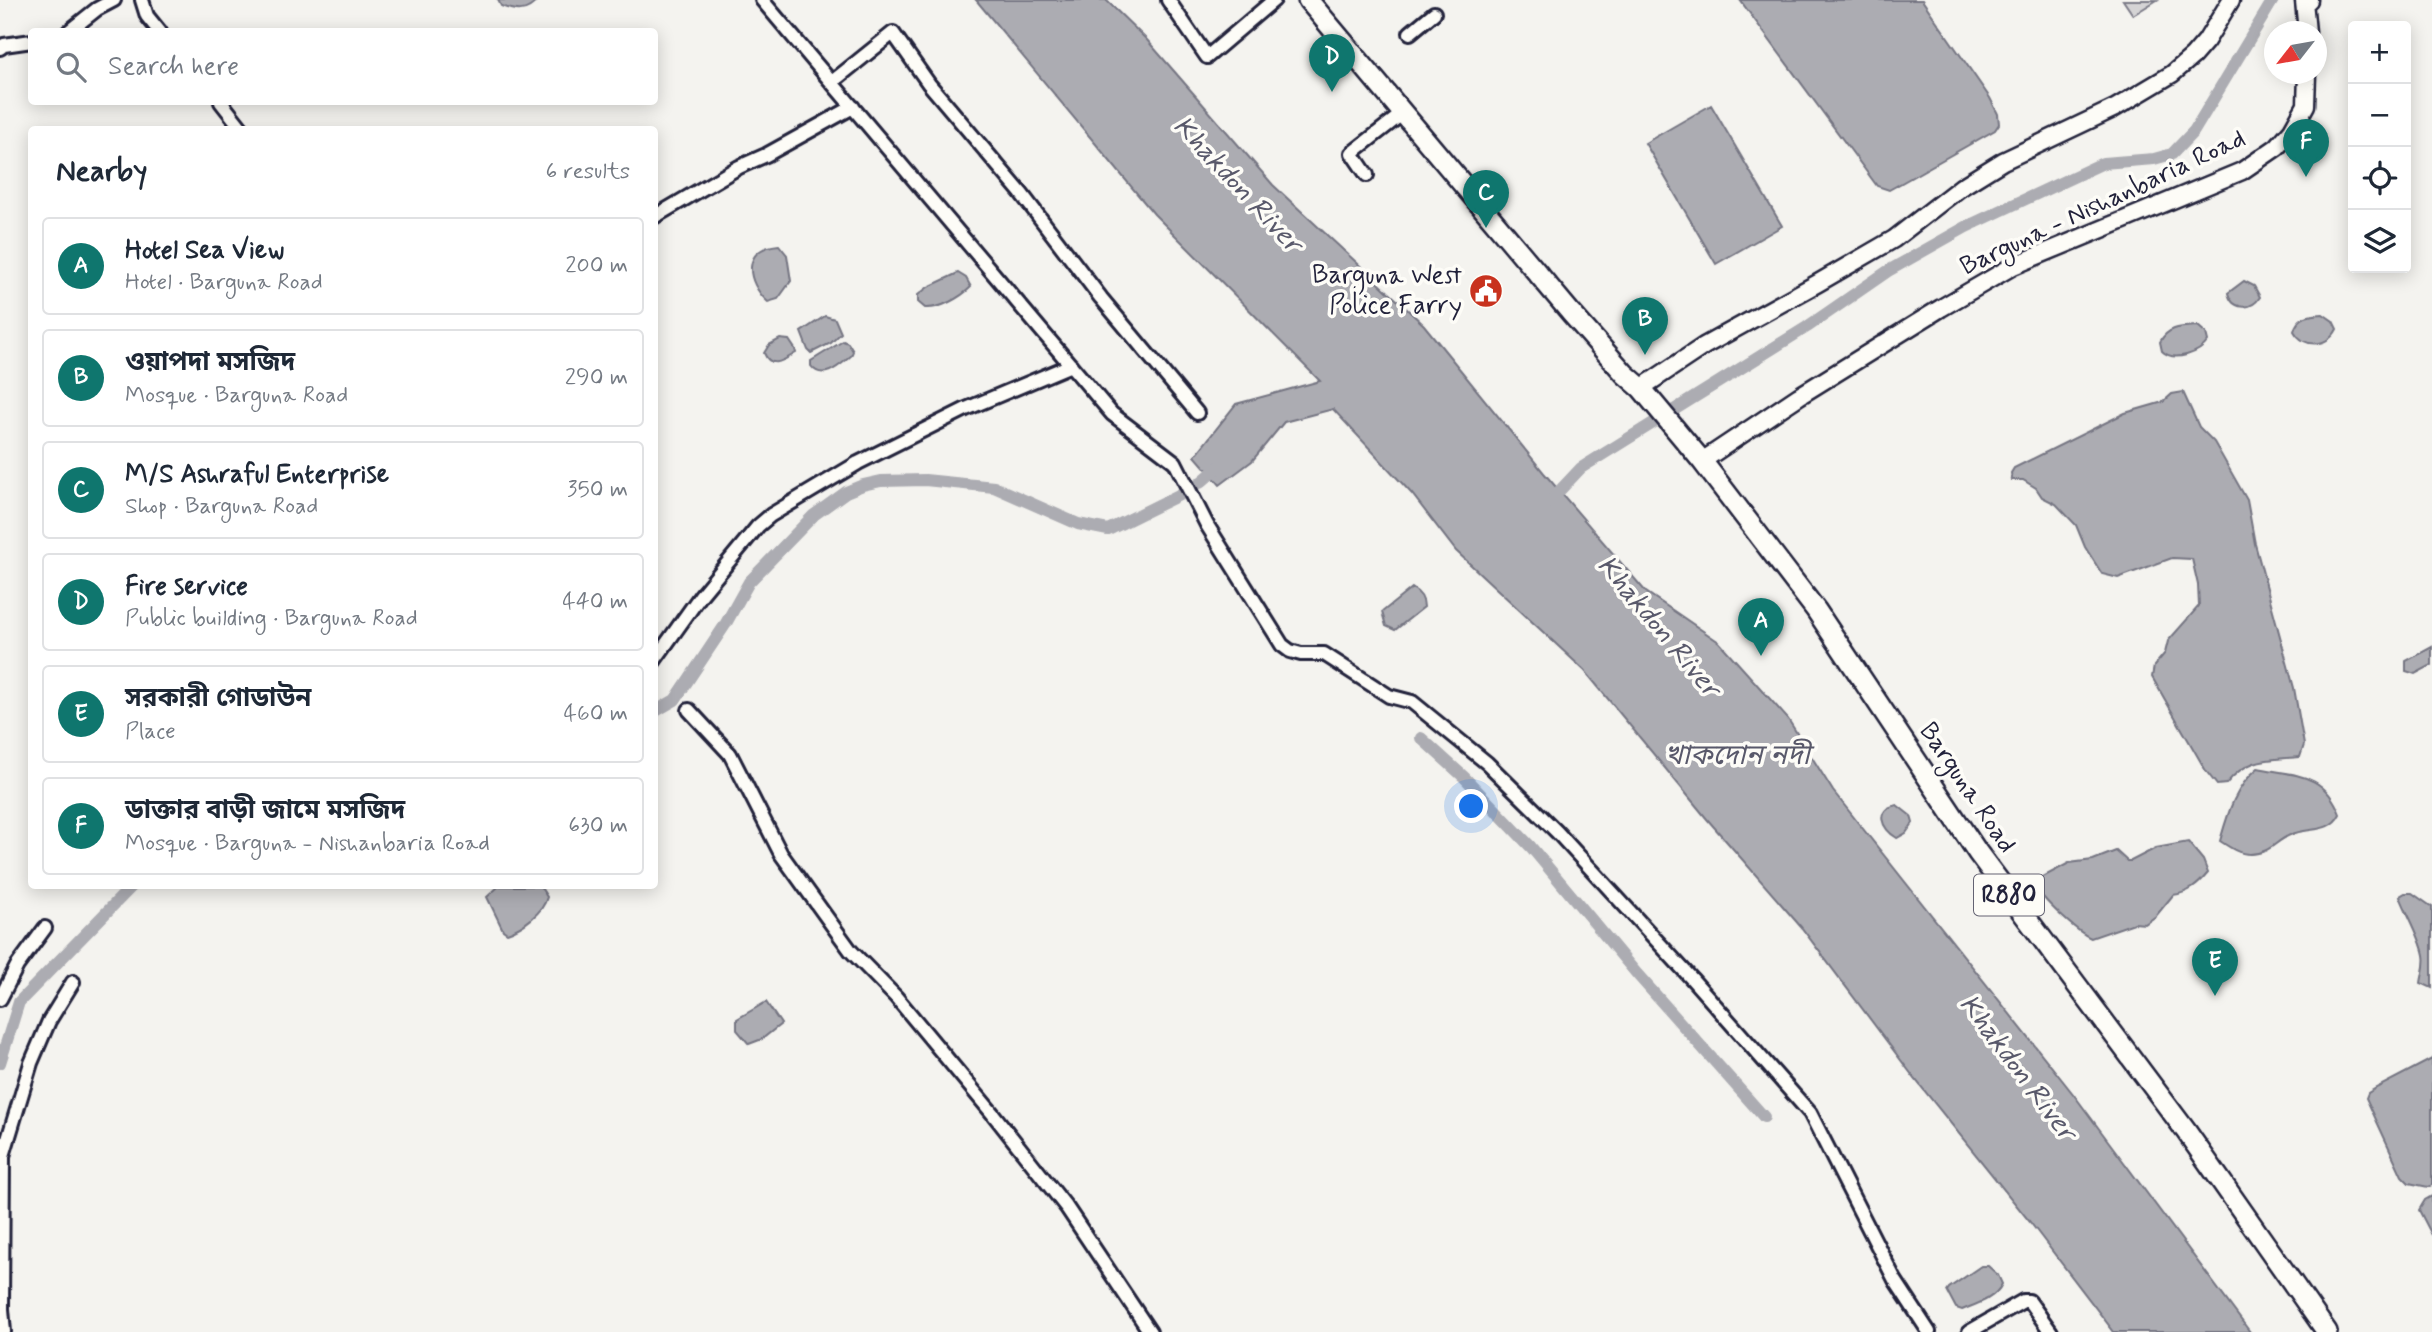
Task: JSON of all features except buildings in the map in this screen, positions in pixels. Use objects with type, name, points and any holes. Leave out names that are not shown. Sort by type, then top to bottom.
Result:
[{"type":"main road","name":"Barguna Road","points":[[1308,0],[1580,323],[1700,458],[1816,610],[1978,853],[2186,1131],[2327,1332]]},
{"type":"main road","name":"Barguna Road","points":[[1322,0],[1612,343],[1642,390]]},
{"type":"street","points":[[73,28],[97,9],[114,0]]},
{"type":"street","points":[[142,0],[147,16],[157,28]]},
{"type":"street","points":[[762,0],[1112,414],[1175,461],[1207,525],[1282,645],[1301,654],[1324,654],[1390,696],[1412,702],[1487,762],[1557,832],[1810,1113],[1895,1280],[1928,1332]]},
{"type":"street","points":[[1168,0],[1208,57],[1274,0]]},
{"type":"street","points":[[2304,0],[2305,21]]},
{"type":"street","points":[[1642,390],[1704,346],[1894,239],[1961,187],[2003,161],[2115,108],[2172,74],[2206,41],[2229,1]]},
{"type":"street","points":[[1410,33],[1434,13]]},
{"type":"street","points":[[832,82],[893,33],[929,85],[1021,193],[1101,298],[1197,413]]},
{"type":"street","points":[[0,48],[4,44],[28,41]]},
{"type":"street","name":"Barguna - Nishanbaria Road","points":[[1700,458],[2013,266],[2242,171],[2277,147],[2292,130],[2306,105],[2307,84]]},
{"type":"street","points":[[223,105],[240,126]]},
{"type":"street","points":[[658,215],[739,167],[853,107]]},
{"type":"street","points":[[1367,175],[1352,153],[1403,113]]},
{"type":"street","points":[[658,655],[701,595],[758,526],[771,516],[858,463],[966,409],[1071,365]]},
{"type":"street","points":[[689,710],[730,754],[767,829],[806,890],[851,951],[905,1008],[1067,1208],[1150,1332]]},
{"type":"street","points":[[0,999],[17,966],[44,928]]},
{"type":"street","points":[[4,1332],[3,1156],[31,1063],[49,1021],[73,982]]},
{"type":"street","points":[[1969,1332],[2023,1301],[2029,1301],[2051,1332]]},
{"type":"shaded area","points":[[2123,0],[2157,0],[2133,15]]},
{"type":"water","points":[[498,0],[537,0],[529,8],[520,10],[501,6]]},
{"type":"water","name":"খাকদোন নদী","points":[[976,0],[1106,0],[1147,40],[1273,185],[1424,325],[1544,473],[1646,592],[1719,642],[1788,719],[1833,791],[2074,1095],[2250,1332],[2114,1332],[1915,1079],[1801,927],[1707,819],[1585,671],[1456,551],[1412,494],[1333,409],[1284,422],[1252,461],[1220,485],[1195,456],[1236,404],[1320,381],[1154,214]]},
{"type":"water","points":[[1740,0],[1922,0],[1990,98],[1998,114],[1999,124],[1995,130],[1889,190],[1877,186]]},
{"type":"water","points":[[1711,105],[1782,226],[1716,264],[1645,143]]},
{"type":"water","points":[[779,245],[787,255],[791,281],[778,299],[768,302],[755,285],[751,267],[758,252]]},
{"type":"water","points":[[958,273],[966,278],[971,287],[961,295],[931,308],[925,308],[918,302],[918,295],[928,287]]},
{"type":"water","points":[[2244,281],[2254,286],[2260,297],[2252,305],[2242,307],[2233,303],[2228,293]]},
{"type":"water","points":[[2323,314],[2333,321],[2337,329],[2333,335],[2316,344],[2298,337],[2294,331],[2301,319]]},
{"type":"water","points":[[825,316],[835,319],[841,333],[831,343],[811,353],[801,332]]},
{"type":"water","points":[[2198,326],[2206,333],[2208,341],[2199,349],[2180,356],[2167,355],[2162,351],[2160,342],[2167,333],[2176,328]]},
{"type":"water","points":[[780,339],[789,340],[796,353],[778,362],[770,361],[764,353],[769,345]]},
{"type":"water","points":[[843,341],[848,343],[853,351],[842,364],[826,372],[816,371],[811,366],[811,361]]},
{"type":"water","points":[[2183,392],[2199,427],[2214,442],[2247,500],[2255,544],[2294,688],[2304,745],[2300,757],[2250,764],[2226,784],[2217,785],[2206,771],[2152,677],[2154,666],[2165,653],[2168,641],[2199,606],[2198,585],[2192,559],[2172,558],[2118,578],[2102,574],[2085,547],[2076,525],[2056,504],[2042,497],[2036,488],[2023,480],[2012,480],[2011,473],[2014,468],[2125,413],[2163,402],[2172,394]]},
{"type":"water","points":[[1412,588],[1421,596],[1424,607],[1395,630],[1386,626],[1382,612]]},
{"type":"water","points":[[2432,647],[2432,665],[2415,674],[2406,671],[2406,661]]},
{"type":"water","points":[[2258,768],[2296,775],[2317,783],[2326,790],[2340,814],[2324,828],[2297,832],[2263,852],[2246,854],[2231,848],[2220,841],[2226,820],[2243,783]]},
{"type":"water","points":[[1897,805],[1911,816],[1913,823],[1906,833],[1897,838],[1887,830],[1882,820],[1885,811]]},
{"type":"water","points":[[2188,842],[2203,860],[2208,873],[2193,888],[2173,895],[2156,916],[2145,924],[2134,923],[2091,938],[2060,914],[2035,885],[2039,879],[2069,863],[2093,860],[2116,851],[2127,861],[2131,861],[2156,848]]},
{"type":"water","points":[[496,889],[542,889],[547,897],[541,909],[531,919],[507,933],[487,897]]},
{"type":"water","points":[[2412,893],[2432,907],[2432,988],[2421,983],[2424,955],[2400,896]]},
{"type":"water","points":[[766,1002],[781,1024],[762,1039],[749,1044],[737,1030],[737,1019]]},
{"type":"water","points":[[2432,1059],[2432,1185],[2428,1187],[2409,1183],[2402,1176],[2366,1098],[2368,1093],[2376,1088]]},
{"type":"water","points":[[2432,1196],[2432,1235],[2419,1210],[2425,1200]]},
{"type":"water","points":[[1981,1266],[1988,1266],[1998,1275],[2002,1284],[1995,1294],[1985,1300],[1962,1310],[1956,1308],[1947,1291]]},
{"type":"waterway","points":[[1548,503],[1581,468],[1807,327],[1888,271],[1966,227],[2103,163],[2154,159],[2172,154],[2194,131],[2273,0]]},
{"type":"waterway","points":[[1200,483],[1221,465]]},
{"type":"waterway","points":[[658,710],[675,700],[725,625],[749,582],[814,515],[846,492],[881,481],[925,480],[994,487],[1078,524],[1108,530],[1183,493]]},
{"type":"waterway","points":[[1421,738],[1464,777],[1531,847],[1637,974],[1764,1117]]},
{"type":"waterway","points":[[0,1063],[19,1002],[129,889]]},
{"type":"place","name":"Fire service","points":[[1332,92]]},
{"type":"place","name":"ডাক্তার বাড়ী জামে মসজিদ","points":[[2306,177]]},
{"type":"place","name":"M/S Ashraful Enterprise","points":[[1486,228]]},
{"type":"place","name":"Barguna West Police Farry","points":[[1486,291]]},
{"type":"place","name":"ওয়াপদা মসজিদ","points":[[1645,355]]},
{"type":"place","name":"Hotel Sea View","points":[[1761,656]]},
{"type":"place","name":"সরকারী গোডাউন","points":[[2215,996]]},
{"type":"water label","name":"Khakdon River","points":[[1237,185]]},
{"type":"water label","name":"Khakdon River","points":[[1658,627]]},
{"type":"water label","name":"Khakdon River","points":[[2017,1068]]}]
